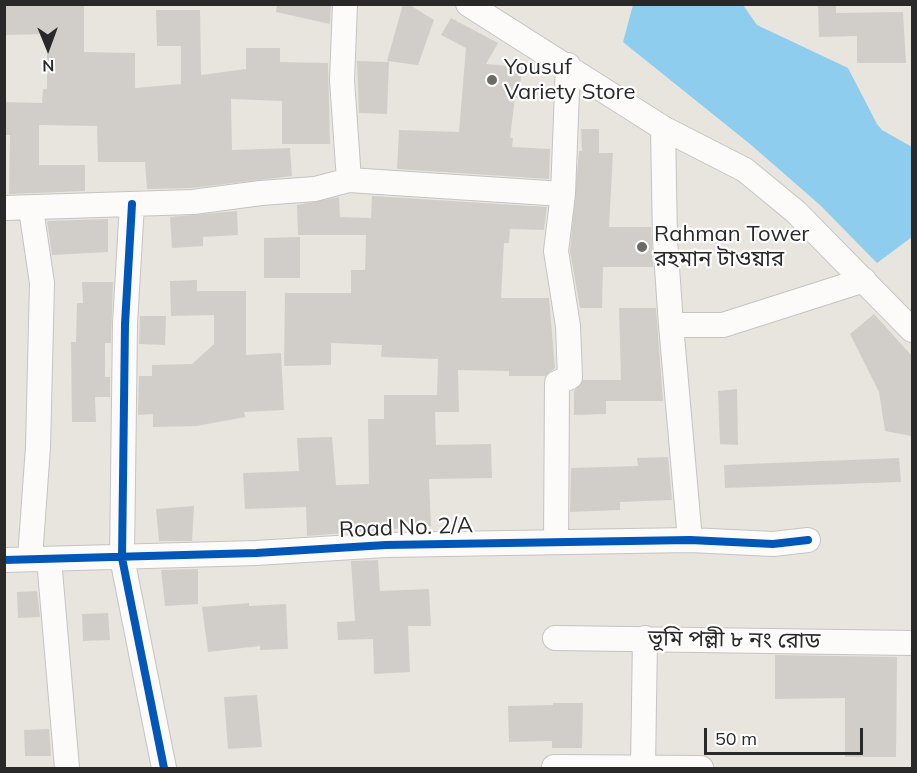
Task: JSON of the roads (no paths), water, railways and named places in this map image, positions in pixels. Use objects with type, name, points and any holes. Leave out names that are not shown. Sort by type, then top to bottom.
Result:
[{"type":"street","points":[[345,4],[342,80],[349,180]]},
{"type":"street","points":[[468,4],[568,65],[663,128],[745,170],[796,212],[912,330]]},
{"type":"street","points":[[556,542],[557,383],[570,376],[567,326],[556,251],[563,194],[568,65]]},
{"type":"street","points":[[663,128],[665,239],[690,540]]},
{"type":"street","points":[[4,208],[31,209],[193,202],[315,189],[349,180],[563,194]]},
{"type":"street","points":[[132,204],[124,324],[122,558],[164,768]]},
{"type":"street","points":[[31,209],[42,283],[38,447],[40,558],[68,768]]},
{"type":"street","points":[[671,325],[723,325],[864,280]]},
{"type":"street","name":"Road No. 2/A","points":[[4,560],[122,558],[386,545],[690,540],[773,544],[808,540]]},
{"type":"street","name":"ভূমি পল্লী ৮ নং রোড","points":[[555,638],[912,643]]},
{"type":"street","points":[[643,768],[645,638]]},
{"type":"street","points":[[554,767],[701,768]]},
{"type":"water","points":[[633,5],[743,5],[757,25],[848,68],[877,124],[882,130],[912,147],[912,237],[877,263],[820,205],[750,144],[623,42]]},
{"type":"place","name":"Yousuf Variety Store","points":[[492,80]]},
{"type":"place","name":"Rahman Tower রহমান টাওয়ার","points":[[642,247]]}]
